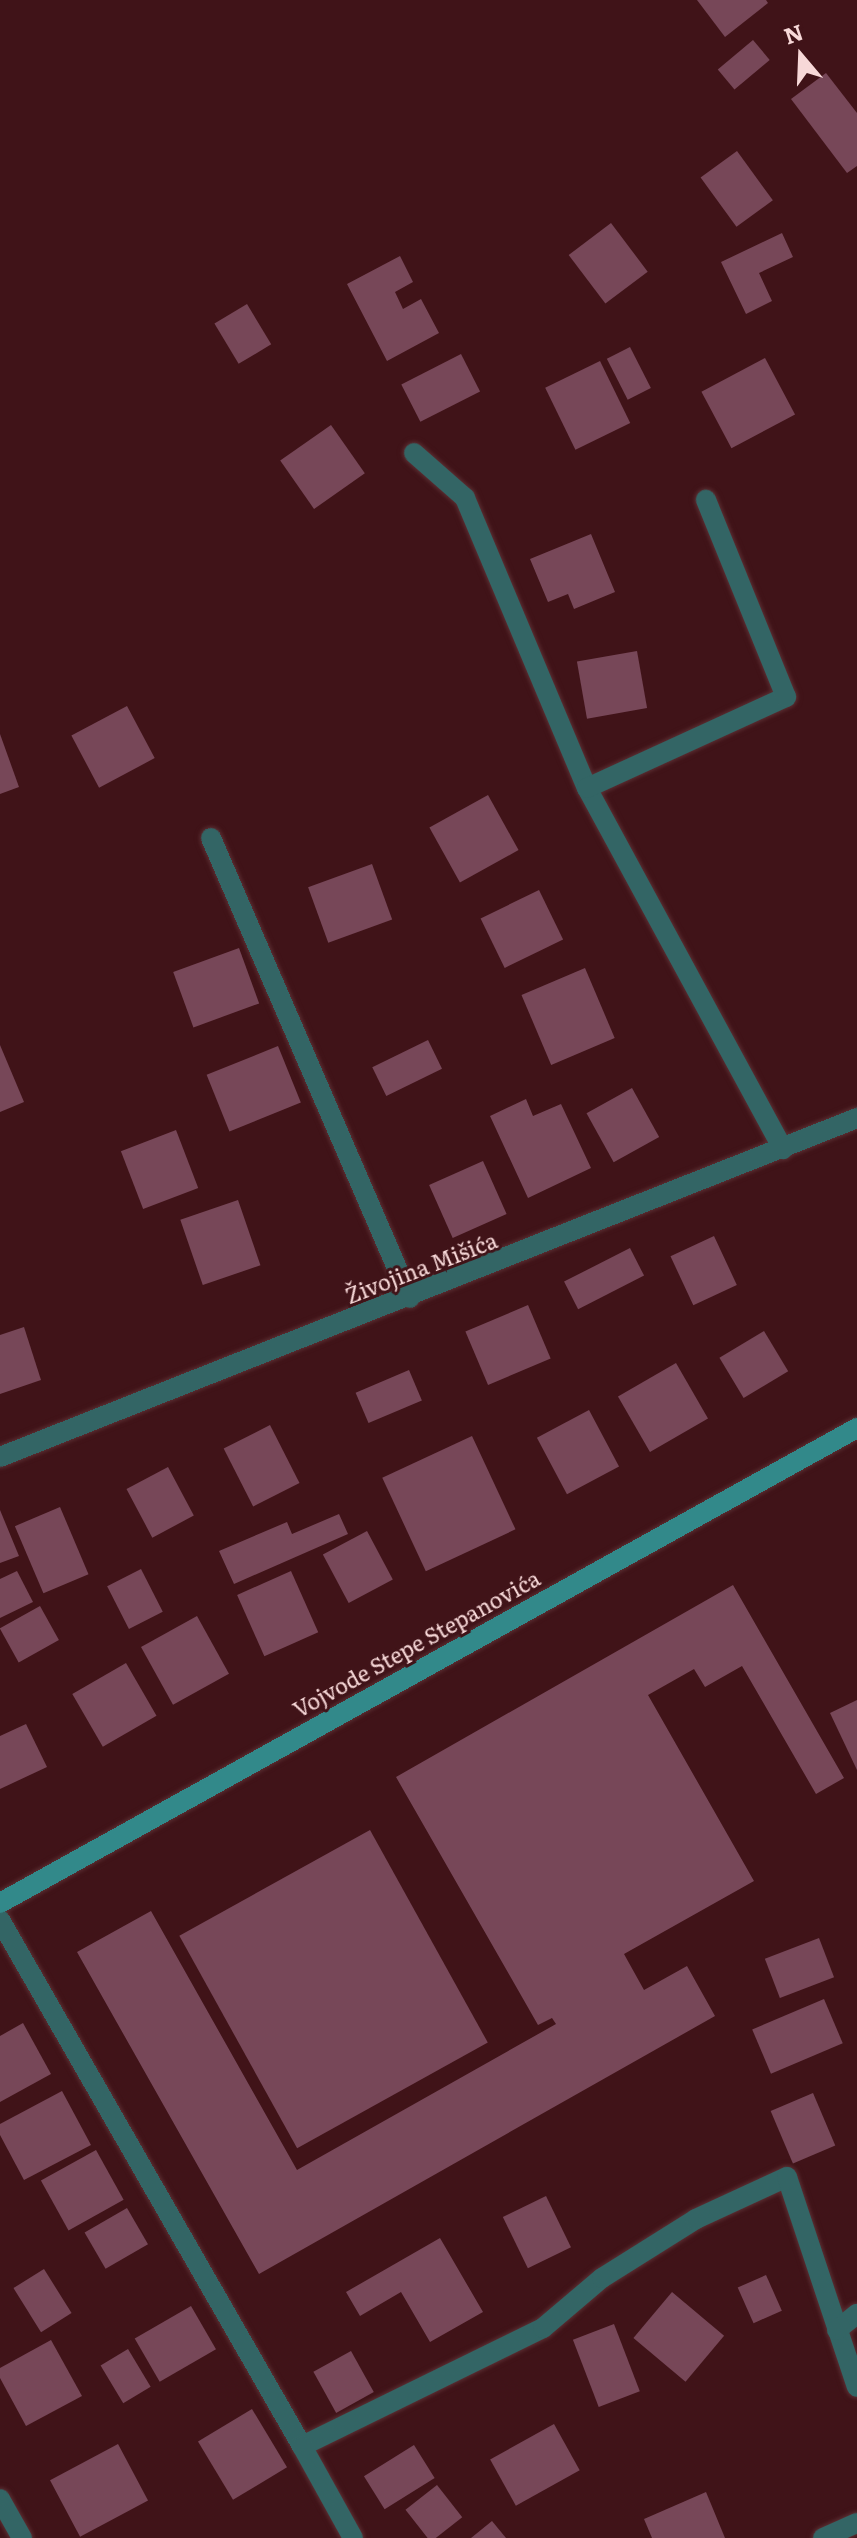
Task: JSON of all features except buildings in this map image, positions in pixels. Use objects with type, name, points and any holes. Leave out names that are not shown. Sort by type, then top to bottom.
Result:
[{"type":"street","points":[[414,453],[465,498],[587,788],[783,1149]]},
{"type":"street","points":[[587,788],[786,697],[706,500]]},
{"type":"street","points":[[211,838],[410,1298]]},
{"type":"street","name":"Živojina Mišića","points":[[0,1457],[410,1298],[857,1118]]},
{"type":"street","name":"Vojvode Stepe Stepanovića","points":[[0,1903],[857,1428]]},
{"type":"street","points":[[0,1920],[353,2538]]},
{"type":"street","points":[[302,2446],[543,2328],[602,2278],[696,2219],[787,2177],[857,2387]]},
{"type":"street","points":[[837,2330],[857,2314]]},
{"type":"street","points":[[0,2499],[22,2538]]},
{"type":"street","points":[[823,2538],[857,2523]]}]
